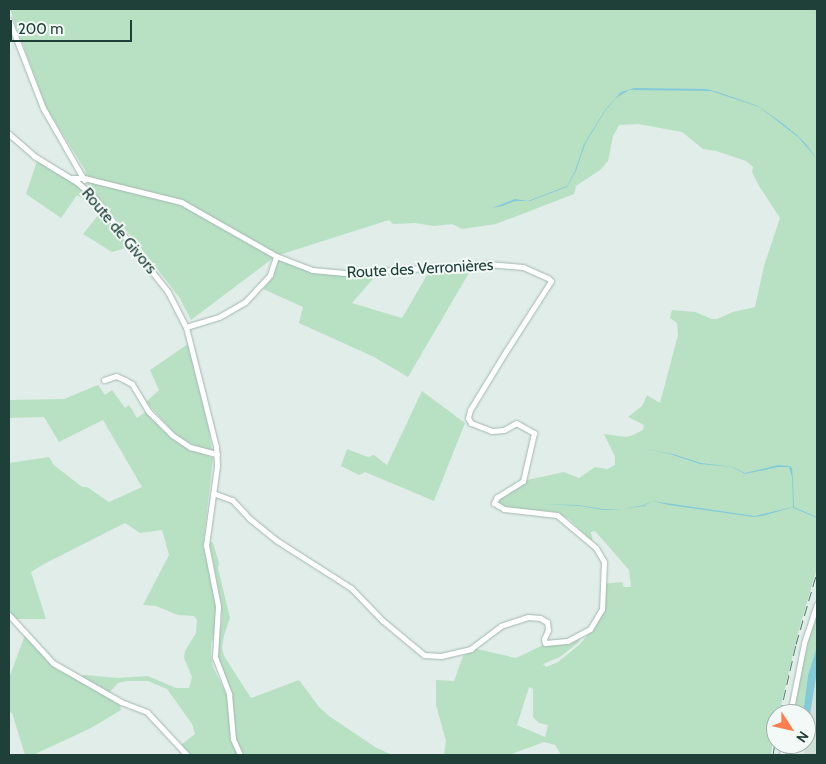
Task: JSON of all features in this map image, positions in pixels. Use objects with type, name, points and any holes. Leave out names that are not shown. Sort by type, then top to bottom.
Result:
[{"type":"street","points":[[9,20],[43,108],[84,178],[84,187]]},
{"type":"street","name":"Route de Givors","points":[[9,134],[41,161],[84,187],[168,292],[186,327],[217,454],[207,530],[207,550],[218,596],[219,615],[215,657],[229,694],[232,709],[233,739],[240,755]]},
{"type":"street","points":[[72,178],[84,178],[181,202],[276,256],[270,275],[244,302],[219,317],[186,327]]},
{"type":"street","name":"Route des Verronières","points":[[213,493],[232,500],[250,519],[276,540],[350,588],[383,622],[424,655],[441,656],[471,649],[501,626],[528,617],[540,618],[547,622],[548,630],[544,639],[546,643],[566,641],[590,629],[602,609],[604,562],[596,548],[557,515],[504,509],[494,503],[497,497],[523,481],[534,433],[516,423],[504,430],[492,431],[474,424],[468,418],[501,359],[551,281],[523,268],[477,264],[368,272],[330,272],[312,270],[276,256]]},
{"type":"street","points":[[104,380],[116,376],[132,384],[149,412],[172,435],[190,447],[217,454]]},
{"type":"street","points":[[792,704],[804,643],[817,604]]},
{"type":"street","points":[[9,615],[53,664],[121,702],[147,712],[187,755]]},
{"type":"shaded area","points":[[817,671],[817,755],[804,755],[816,754],[816,704],[811,704]]},
{"type":"green space","points":[[10,9],[817,9],[817,568],[798,633],[781,704],[766,704],[766,754],[771,755],[561,755],[555,745],[544,742],[509,755],[444,755],[446,741],[436,705],[436,680],[454,681],[463,656],[477,649],[516,658],[543,645],[580,638],[579,642],[560,657],[543,664],[546,667],[558,662],[579,645],[597,624],[605,604],[603,584],[622,582],[624,587],[631,587],[629,570],[595,531],[591,532],[593,542],[569,519],[556,512],[504,507],[497,503],[501,496],[521,487],[527,480],[564,472],[579,478],[595,467],[607,469],[615,465],[615,457],[604,434],[626,437],[643,430],[644,425],[628,417],[642,406],[647,395],[660,403],[678,335],[677,323],[670,318],[672,310],[695,312],[712,319],[717,319],[733,312],[755,307],[764,266],[780,218],[759,186],[752,172],[753,167],[746,161],[716,151],[703,149],[682,132],[638,124],[619,125],[613,136],[608,161],[600,170],[576,186],[574,194],[496,224],[462,229],[452,224],[434,226],[415,223],[393,224],[389,220],[276,256],[191,320],[179,297],[88,185],[85,170],[46,107]],"holes":[[[529,687],[533,689],[533,717],[539,723],[548,725],[545,737],[517,725]]]},
{"type":"green space","points":[[37,161],[82,188],[93,200],[91,204],[77,195],[61,218],[26,194]]},
{"type":"green space","points":[[100,213],[129,247],[112,252],[83,234]]},
{"type":"green space","points":[[281,260],[317,273],[331,275],[378,273],[352,303],[402,318],[430,270],[473,266],[408,377],[374,357],[299,323],[303,307],[263,289],[271,280],[278,261]]},
{"type":"green space","points":[[188,344],[206,413],[212,450],[200,448],[178,437],[146,402],[159,390],[150,370]]},
{"type":"green space","points":[[98,385],[105,395],[112,390],[125,408],[129,405],[137,418],[147,411],[159,426],[181,445],[213,458],[203,546],[215,592],[217,624],[211,644],[211,655],[213,667],[227,696],[228,704],[233,702],[219,666],[217,654],[222,618],[221,602],[209,540],[213,543],[219,563],[218,568],[230,618],[224,635],[222,648],[224,656],[251,698],[299,680],[319,707],[329,716],[375,747],[392,755],[191,755],[181,745],[195,734],[192,724],[167,689],[148,681],[127,681],[118,683],[109,693],[81,677],[84,675],[118,678],[148,676],[176,688],[189,688],[192,677],[184,658],[185,651],[196,633],[197,620],[194,616],[178,615],[156,606],[143,605],[169,555],[162,530],[140,533],[125,523],[44,564],[31,572],[46,619],[15,619],[9,612],[9,463],[49,457],[54,465],[82,487],[87,487],[109,502],[142,487],[103,420],[59,442],[44,417],[9,418],[9,400],[64,399]]},
{"type":"green space","points":[[422,391],[465,423],[434,501],[365,472],[359,475],[341,466],[347,449],[368,457],[374,455],[387,465]]},
{"type":"green space","points":[[817,610],[817,646],[808,675],[804,704],[793,704],[801,658]]},
{"type":"green space","points":[[25,635],[56,669],[87,684],[120,705],[121,710],[91,728],[33,755],[25,755],[12,713],[9,712],[9,678]]},
{"type":"water","points":[[634,88],[706,89],[758,106],[797,135],[817,159],[798,137],[759,107],[711,91],[629,90],[616,98],[605,111],[585,144],[576,171],[567,187],[528,201],[567,186],[575,171],[584,144],[605,110],[621,92]]},
{"type":"water","points":[[515,199],[528,201],[515,201],[492,208]]},
{"type":"water","points":[[646,449],[673,454],[701,463],[733,467],[745,473],[778,465],[790,466],[792,468],[794,507],[762,516],[754,517],[652,501],[755,516],[793,507],[792,477],[789,467],[778,467],[745,474],[732,467],[700,464],[670,454]]},
{"type":"water","points":[[543,504],[578,505],[603,509],[623,509],[603,510],[581,506]]},
{"type":"water","points":[[817,646],[817,671],[812,704],[804,704],[808,675]]},
{"type":"waterway","points":[[793,507],[817,517]]},
{"type":"railway","points":[[782,704],[796,644],[817,572]]}]
